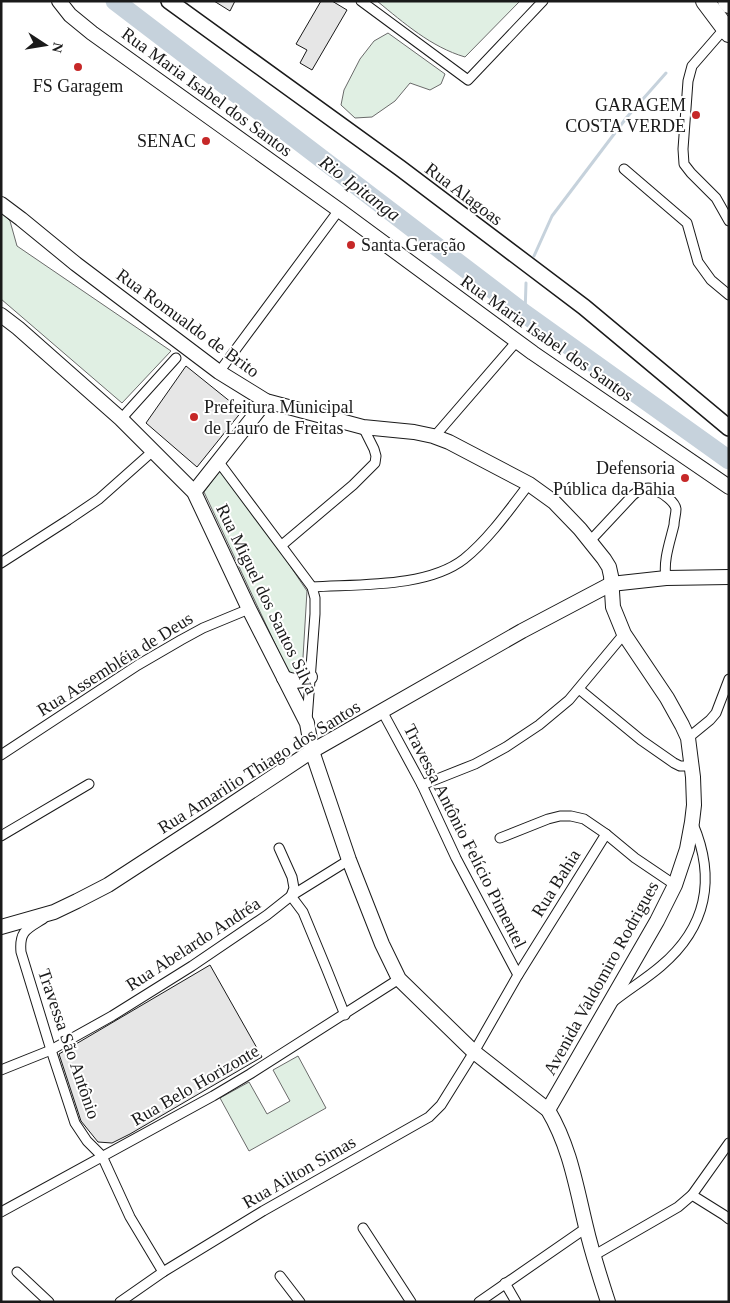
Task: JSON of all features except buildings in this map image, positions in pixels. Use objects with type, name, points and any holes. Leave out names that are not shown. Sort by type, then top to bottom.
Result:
[{"type":"highway","points":[[705,1],[727,30]]},
{"type":"main road","name":"Rua Alagoas","points":[[169,1],[400,168],[576,302],[729,428]]},
{"type":"street","name":"Rua Maria Isabel dos Santos","points":[[59,1],[70,15],[92,33],[339,210],[517,341],[729,487]]},
{"type":"street","points":[[361,1],[468,80],[543,1]]},
{"type":"street","points":[[727,30],[692,66],[688,80],[683,149],[684,164],[691,174],[716,198],[729,221]]},
{"type":"street","points":[[624,169],[687,223],[698,262],[711,280],[729,295]]},
{"type":"street","name":"Rua Romualdo de Brito","points":[[1,204],[21,218],[76,264],[219,372],[266,401],[363,427],[414,432],[434,437],[449,442],[529,484],[554,502],[599,551],[609,567],[611,584]]},
{"type":"street","points":[[219,372],[339,210]]},
{"type":"street","name":"Rua Miguel dos Santos Silva","points":[[1,315],[121,419],[194,492],[249,609],[307,723],[312,751],[349,860],[382,944],[399,979],[474,1052],[548,1110]]},
{"type":"street","points":[[434,437],[517,341]]},
{"type":"street","points":[[121,419],[176,358]]},
{"type":"street","points":[[194,492],[266,401]]},
{"type":"street","points":[[282,545],[354,484],[375,463],[374,449],[363,427]]},
{"type":"street","points":[[1,563],[99,498],[152,451]]},
{"type":"street","points":[[218,461],[312,587],[315,598],[315,614],[307,723]]},
{"type":"street","points":[[312,587],[407,581],[427,577],[446,570],[463,559],[482,541],[529,484]]},
{"type":"street","points":[[590,541],[640,489],[649,487],[657,490],[672,502],[676,509],[664,566],[666,578]]},
{"type":"street","points":[[611,584],[666,578],[729,578]]},
{"type":"street","name":"Avenida Valdomiro Rodrigues","points":[[548,1110],[657,921],[675,885],[687,849],[692,822],[694,805],[688,738],[667,698],[624,634],[613,607],[611,584]]},
{"type":"street","name":"Rua Amarilio Thiago dos Santos","points":[[1,927],[54,912],[108,885],[312,751],[522,631],[611,584]]},
{"type":"street","name":"Rua Assembléia de Deus","points":[[1,755],[130,670],[172,645],[203,628],[249,609]]},
{"type":"street","points":[[422,786],[475,764],[506,747],[538,725],[570,700],[624,634]]},
{"type":"street","points":[[284,678],[297,682],[310,677]]},
{"type":"street","points":[[688,738],[710,720],[716,712],[729,679]]},
{"type":"street","points":[[579,689],[641,740],[674,763],[680,766],[692,766]]},
{"type":"street","name":"Travessa Antônio Felício Pimentel","points":[[382,711],[422,786],[456,858],[518,975]]},
{"type":"street","points":[[1,836],[89,784]]},
{"type":"street","points":[[500,838],[560,816],[584,818],[635,858],[675,885]]},
{"type":"street","points":[[610,1004],[661,966],[678,949],[693,928],[701,911],[705,892],[705,864],[692,822]]},
{"type":"street","name":"Rua Bahia","points":[[474,1052],[518,975],[606,834]]},
{"type":"street","points":[[279,848],[292,877],[294,888],[291,896],[302,912],[344,1015]]},
{"type":"street","name":"Rua Abelardo Andréa","points":[[1,1070],[51,1050],[112,1016],[192,966],[267,915],[291,896],[349,860]]},
{"type":"street","name":"Travessa São Antônio","points":[[54,912],[24,931],[20,943],[21,952],[75,1123],[87,1141],[102,1156],[130,1217],[163,1272]]},
{"type":"street","name":"Rua Belo Horizonte","points":[[1,1212],[213,1096],[399,979]]},
{"type":"street","name":"Rua Ailton Simas","points":[[120,1302],[163,1272],[263,1211],[428,1117],[441,1105],[474,1052]]},
{"type":"street","points":[[548,1110],[556,1122],[570,1158],[593,1256],[608,1302]]},
{"type":"street","points":[[593,1256],[678,1207],[692,1196],[729,1143]]},
{"type":"street","points":[[692,1196],[729,1219]]},
{"type":"street","points":[[363,1228],[411,1302]]},
{"type":"street","points":[[479,1302],[586,1228]]},
{"type":"street","points":[[16,1272],[49,1302]]},
{"type":"street","points":[[280,1276],[300,1302]]},
{"type":"street","points":[[505,1284],[516,1302]]},
{"type":"green space","points":[[377,1],[520,1],[465,57],[429,41]]},
{"type":"green space","points":[[388,33],[445,74],[441,84],[430,90],[410,83],[395,101],[372,117],[355,118],[341,105],[344,90],[360,59],[374,41]]},
{"type":"green space","points":[[1,212],[10,221],[17,246],[171,351],[122,403],[1,299]]},
{"type":"green space","points":[[223,466],[307,591],[302,674],[291,678],[204,492]]},
{"type":"green space","points":[[298,1056],[326,1108],[249,1151],[220,1098],[249,1082],[267,1114],[290,1101],[273,1070]]},
{"type":"waterway","name":"Rio Ipitanga","points":[[115,1],[525,314],[729,460]]},
{"type":"waterway","points":[[534,256],[552,216],[627,117],[666,73]]},
{"type":"waterway","points":[[525,314],[526,283]]},
{"type":"place","name":"FS Garagem","points":[[78,67]]},
{"type":"place","name":"GARAGEM COSTA VERDE","points":[[696,115]]},
{"type":"place","name":"SENAC","points":[[206,141]]},
{"type":"place","name":"Santa Geração","points":[[351,245]]},
{"type":"place","name":"Prefeitura Municipal de Lauro de Freitas","points":[[194,417]]},
{"type":"place","name":"Defensoria Pública da Bahia","points":[[685,478]]}]
